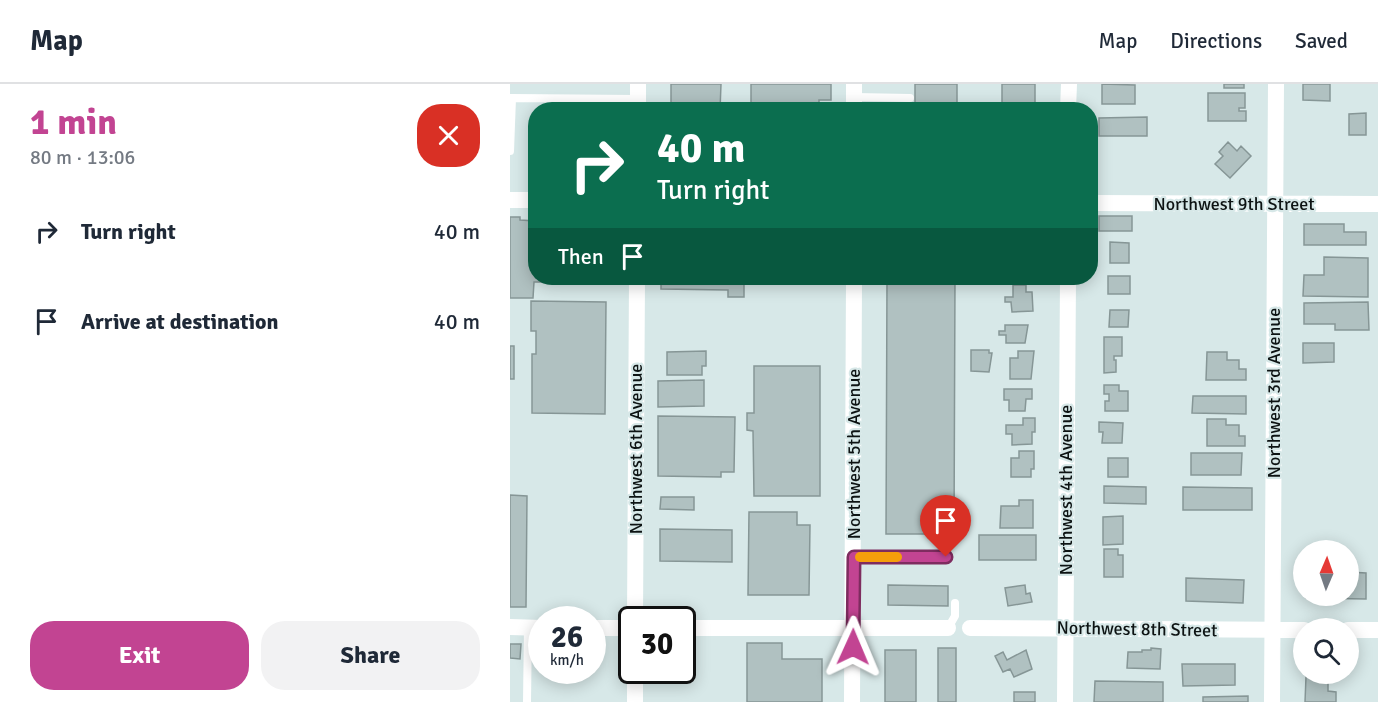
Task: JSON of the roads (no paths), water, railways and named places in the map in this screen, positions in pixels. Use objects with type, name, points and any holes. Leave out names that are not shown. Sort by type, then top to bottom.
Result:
[{"type":"street","points":[[1068,102],[1069,84]]},
{"type":"street","name":"Northwest 3rd Avenue","points":[[1272,702],[1276,84]]},
{"type":"street","points":[[510,200],[528,200]]},
{"type":"street","name":"Northwest 9th Street","points":[[1098,203],[1378,204]]},
{"type":"street","name":"Northwest 6th Avenue","points":[[635,606],[637,285]]},
{"type":"street","name":"Northwest 5th Avenue","points":[[852,702],[854,285]]},
{"type":"street","name":"Northwest 4th Avenue","points":[[1065,702],[1068,285]]},
{"type":"street","points":[[510,627],[528,628]]},
{"type":"street","points":[[696,628],[948,628]]},
{"type":"street","name":"Northwest 8th Street","points":[[970,628],[1293,630]]},
{"type":"street","points":[[1359,630],[1378,630]]},
{"type":"street","points":[[635,684],[635,702]]},
{"type":"lane","points":[[510,151],[511,98],[638,97]]},
{"type":"lane","points":[[854,97],[910,98]]},
{"type":"lane","points":[[854,557],[946,557]]},
{"type":"lane","points":[[948,628],[955,616],[955,603]]},
{"type":"lane","points":[[527,702],[529,684]]}]
